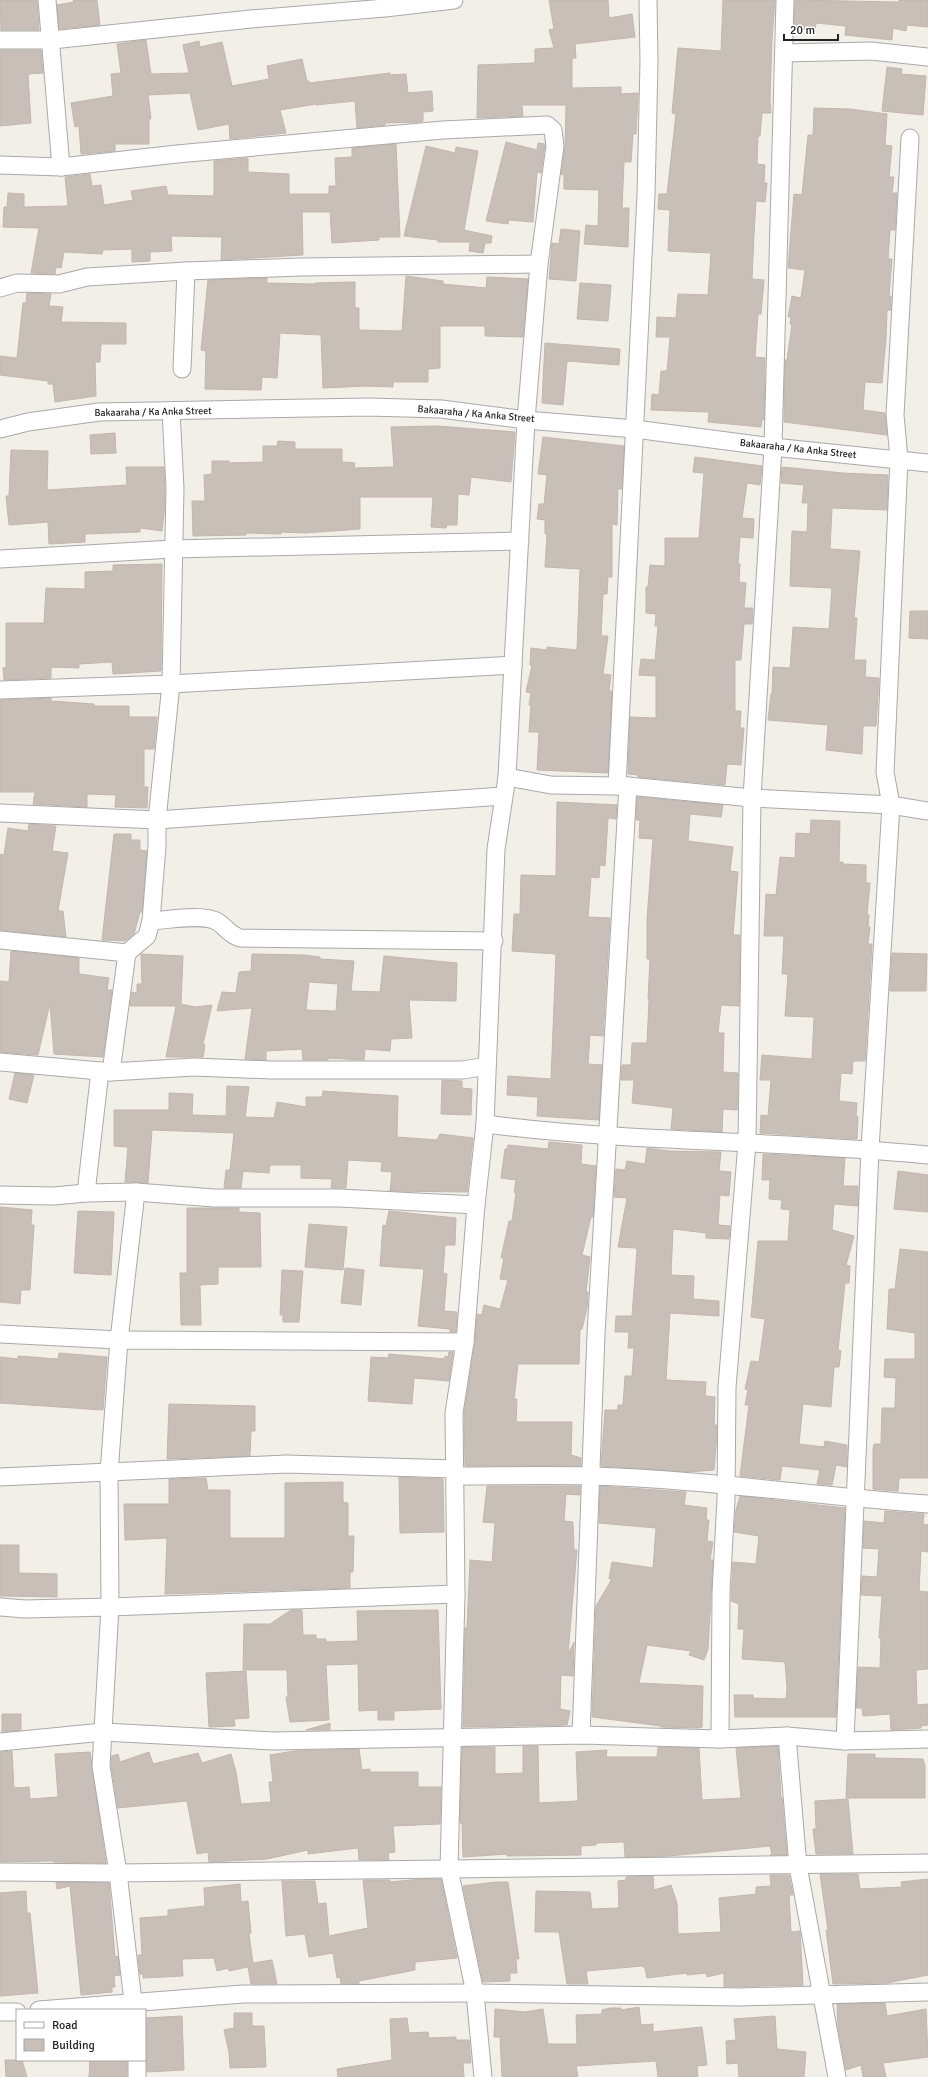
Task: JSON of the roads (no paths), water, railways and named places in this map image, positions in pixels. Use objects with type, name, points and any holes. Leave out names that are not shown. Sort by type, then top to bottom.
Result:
[{"type":"street","points":[[47,0],[52,40],[61,167]]},
{"type":"street","points":[[0,40],[52,40],[385,4],[454,0]]},
{"type":"street","points":[[581,1735],[590,1476],[609,1135],[635,429],[646,180],[649,62],[648,0]]},
{"type":"street","points":[[720,1738],[721,1592],[726,1485],[727,1387],[747,1143],[752,798],[773,447],[785,0]]},
{"type":"street","points":[[784,52],[871,51],[928,57]]},
{"type":"street","points":[[0,165],[61,167],[176,154],[443,130],[547,125],[553,130],[555,146],[539,264],[526,420],[507,777],[496,849],[494,941],[485,1124],[476,1205],[465,1342],[454,1413],[456,1594],[451,1738],[449,1869],[475,1993],[477,2028],[484,2077]]},
{"type":"street","points":[[846,1741],[854,1498],[870,1149],[891,806],[885,772],[899,459],[895,415],[910,138]]},
{"type":"street","points":[[0,288],[17,283],[60,284],[87,277],[186,271],[301,267],[539,264]]},
{"type":"street","points":[[182,369],[186,271]]},
{"type":"street","name":"Bakaaraha / Ka Anka Street","points":[[0,429],[28,422],[99,412],[368,407],[441,409],[526,420],[635,429],[773,447],[928,463]]},
{"type":"street","points":[[86,1193],[105,1071],[127,953],[147,936],[151,921],[157,846],[157,820],[171,684],[175,488],[171,411]]},
{"type":"street","points":[[0,559],[173,548],[520,541]]},
{"type":"street","points":[[0,690],[171,684],[513,665]]},
{"type":"street","points":[[507,777],[551,785],[622,786],[752,798],[891,806],[928,811]]},
{"type":"street","points":[[0,813],[157,820],[503,796]]},
{"type":"street","points":[[151,921],[207,918],[218,922],[230,934],[240,938],[494,941]]},
{"type":"street","points":[[0,940],[127,953]]},
{"type":"street","points":[[0,1062],[105,1071],[194,1067],[271,1070],[464,1070],[487,1066]]},
{"type":"street","points":[[485,1124],[547,1132],[870,1149],[928,1155]]},
{"type":"street","points":[[0,1195],[54,1196],[86,1193],[136,1192],[214,1198],[339,1198],[476,1205]]},
{"type":"street","points":[[134,2007],[118,1873],[101,1766],[110,1607],[109,1473],[119,1340],[136,1192]]},
{"type":"street","points":[[0,1334],[119,1340],[465,1342]]},
{"type":"street","points":[[0,1477],[286,1464],[455,1472],[590,1476],[726,1485],[928,1504]]},
{"type":"street","points":[[0,1607],[24,1609],[110,1607],[456,1594]]},
{"type":"street","points":[[0,1742],[103,1732],[273,1741],[581,1735],[720,1738],[787,1736],[846,1741],[928,1739]]},
{"type":"street","points":[[787,1736],[798,1866],[837,2077]]},
{"type":"street","points":[[0,1872],[118,1873],[798,1866],[928,1863]]},
{"type":"street","points":[[71,2009],[134,2007],[243,1994],[475,1993],[739,1997],[928,1992]]},
{"type":"street","points":[[0,2012],[16,2012]]},
{"type":"street","points":[[137,2061],[137,2077]]}]
